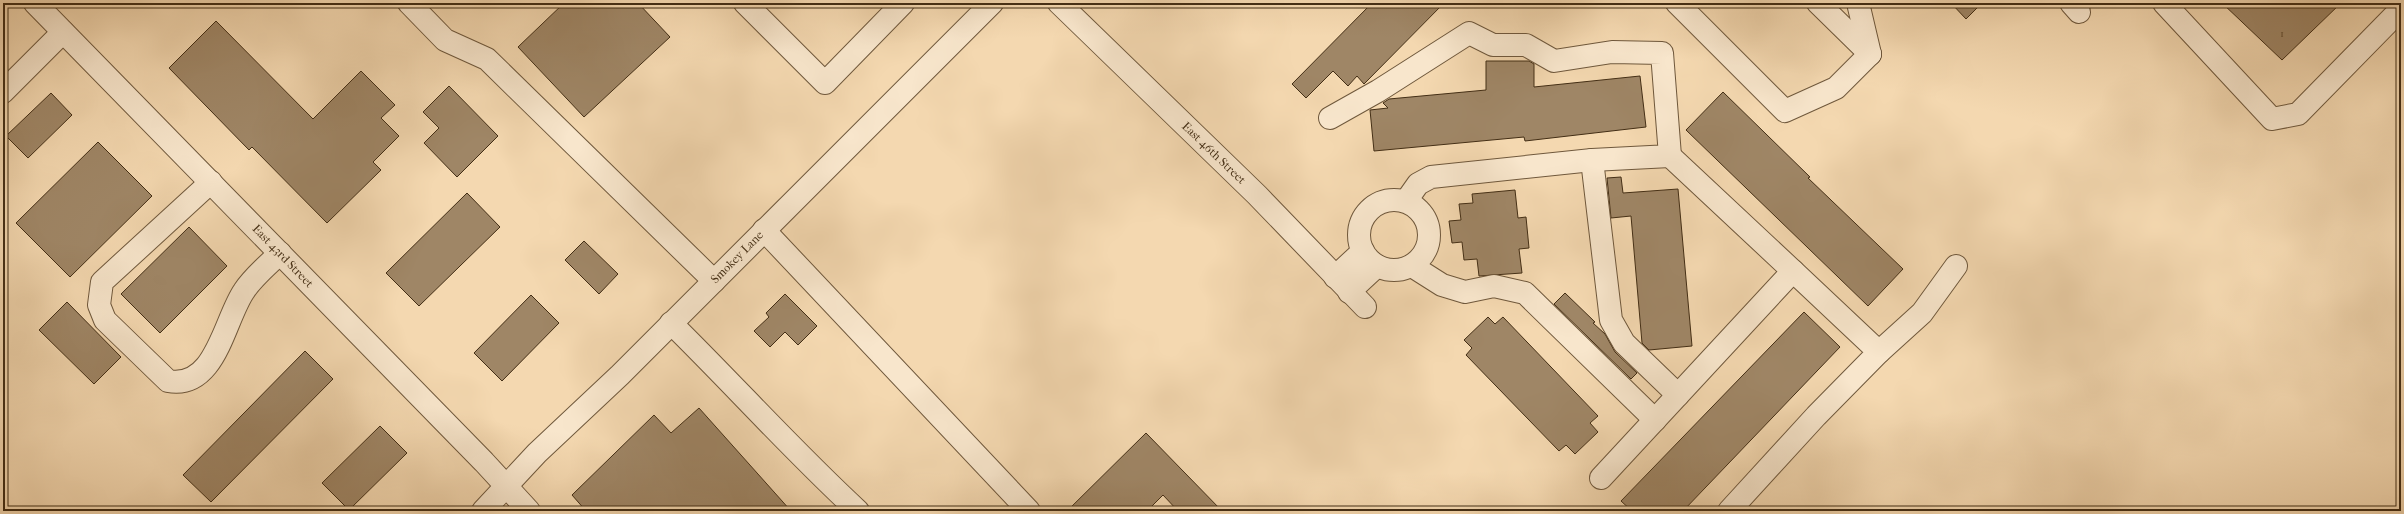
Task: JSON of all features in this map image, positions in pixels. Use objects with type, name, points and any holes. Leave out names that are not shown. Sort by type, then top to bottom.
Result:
[{"type":"street","name":"East 43rd Street","points":[[35,3],[530,511]]},
{"type":"street","points":[[409,3],[445,40],[487,59],[714,281]]},
{"type":"street","points":[[745,3],[825,83],[890,7]]},
{"type":"street","name":"Smokey Lane","points":[[483,511],[537,453],[714,281],[992,3]]},
{"type":"street","name":"East 46th Street","points":[[1059,3],[1257,195],[1365,307]]},
{"type":"street","points":[[1677,3],[1785,111],[1836,88],[1870,54]]},
{"type":"street","points":[[1818,3],[1870,54]]},
{"type":"street","points":[[1858,3],[1870,54]]},
{"type":"street","points":[[2164,3],[2272,119],[2298,114],[2401,9]]},
{"type":"street","points":[[3,92],[63,32]]},
{"type":"street","points":[[1330,118],[1378,91],[1469,33],[1493,45],[1526,45],[1554,61],[1612,52],[1662,53],[1670,156],[1879,352]]},
{"type":"street","points":[[1406,201],[1418,184],[1431,178],[1592,160],[1670,156]]},
{"type":"street","points":[[1592,160],[1611,320],[1624,343],[1678,395]]},
{"type":"street","points":[[211,182],[102,282],[99,305],[105,320],[168,381],[181,383],[196,376],[208,363],[219,348],[232,312],[244,290],[280,253]]},
{"type":"street","points":[[1394,200],[1406,201],[1416,206],[1424,215],[1428,225],[1430,237],[1428,248],[1422,258],[1412,266],[1396,270],[1370,259],[1359,240],[1360,228],[1364,217],[1372,208],[1382,202],[1394,200]]},
{"type":"street","points":[[764,230],[1029,511]]},
{"type":"street","points":[[1342,284],[1370,259]]},
{"type":"street","points":[[1412,266],[1442,285],[1465,292],[1494,286],[1525,293],[1655,420]]},
{"type":"street","points":[[1729,511],[1816,416],[1879,352],[1922,313],[1956,266]]},
{"type":"street","points":[[1601,478],[1793,271]]},
{"type":"street","points":[[671,323],[729,380],[824,480],[858,511]]},
{"type":"building","points":[[564,3],[638,3],[670,37],[584,117],[518,47]]},
{"type":"building","points":[[1372,3],[1444,3],[1364,84],[1357,76],[1348,86],[1333,71],[1306,98],[1292,84]]},
{"type":"building","points":[[1951,3],[1982,3],[1966,19]]},
{"type":"building","points":[[2222,3],[2341,3],[2282,60]]},
{"type":"building","points":[[216,21],[313,119],[361,71],[395,105],[381,118],[399,136],[373,162],[381,170],[327,223],[252,147],[249,150],[169,68]]},
{"type":"building","points":[[1486,61],[1529,61],[1534,64],[1534,87],[1640,76],[1646,127],[1525,141],[1524,137],[1374,151],[1370,110],[1388,108],[1383,103],[1389,99],[1486,90]]},
{"type":"building","points":[[449,86],[498,136],[457,177],[424,143],[439,128],[423,112]]},
{"type":"building","points":[[1723,92],[1810,177],[1808,178],[1903,269],[1868,306],[1686,130]]},
{"type":"building","points":[[51,93],[72,115],[28,158],[6,136]]},
{"type":"building","points":[[98,142],[152,196],[70,277],[16,223]]},
{"type":"building","points":[[1621,177],[1623,193],[1678,189],[1692,346],[1649,350],[1642,343],[1631,216],[1611,218],[1607,178]]},
{"type":"building","points":[[1515,190],[1518,218],[1526,217],[1529,248],[1519,249],[1522,273],[1479,276],[1477,259],[1464,260],[1462,242],[1452,243],[1449,221],[1461,220],[1459,204],[1473,203],[1472,194]]},
{"type":"building","points":[[467,193],[500,227],[419,306],[386,273]]},
{"type":"building","points":[[189,227],[227,266],[160,333],[121,294]]},
{"type":"building","points":[[584,241],[618,274],[599,294],[565,260]]},
{"type":"building","points":[[1565,293],[1595,322],[1593,323],[1605,334],[1615,352],[1637,373],[1631,379],[1554,304]]},
{"type":"building","points":[[785,294],[817,326],[798,345],[785,332],[770,347],[754,331],[769,317],[766,313]]},
{"type":"building","points":[[531,295],[559,323],[502,381],[474,353]]},
{"type":"building","points":[[67,302],[121,357],[94,384],[39,330]]},
{"type":"building","points":[[1804,312],[1840,347],[1683,511],[1632,511],[1621,501]]},
{"type":"building","points":[[1488,317],[1495,324],[1503,317],[1598,416],[1590,423],[1598,432],[1575,454],[1566,445],[1559,451],[1466,355],[1472,348],[1464,340]]},
{"type":"building","points":[[305,351],[333,379],[211,502],[183,475]]},
{"type":"building","points":[[699,408],[791,511],[586,511],[572,495],[654,415],[671,433]]},
{"type":"building","points":[[380,426],[407,453],[349,510],[322,483]]},
{"type":"building","points":[[1146,433],[1222,511],[1178,511],[1163,495],[1147,511],[1067,511]]}]
